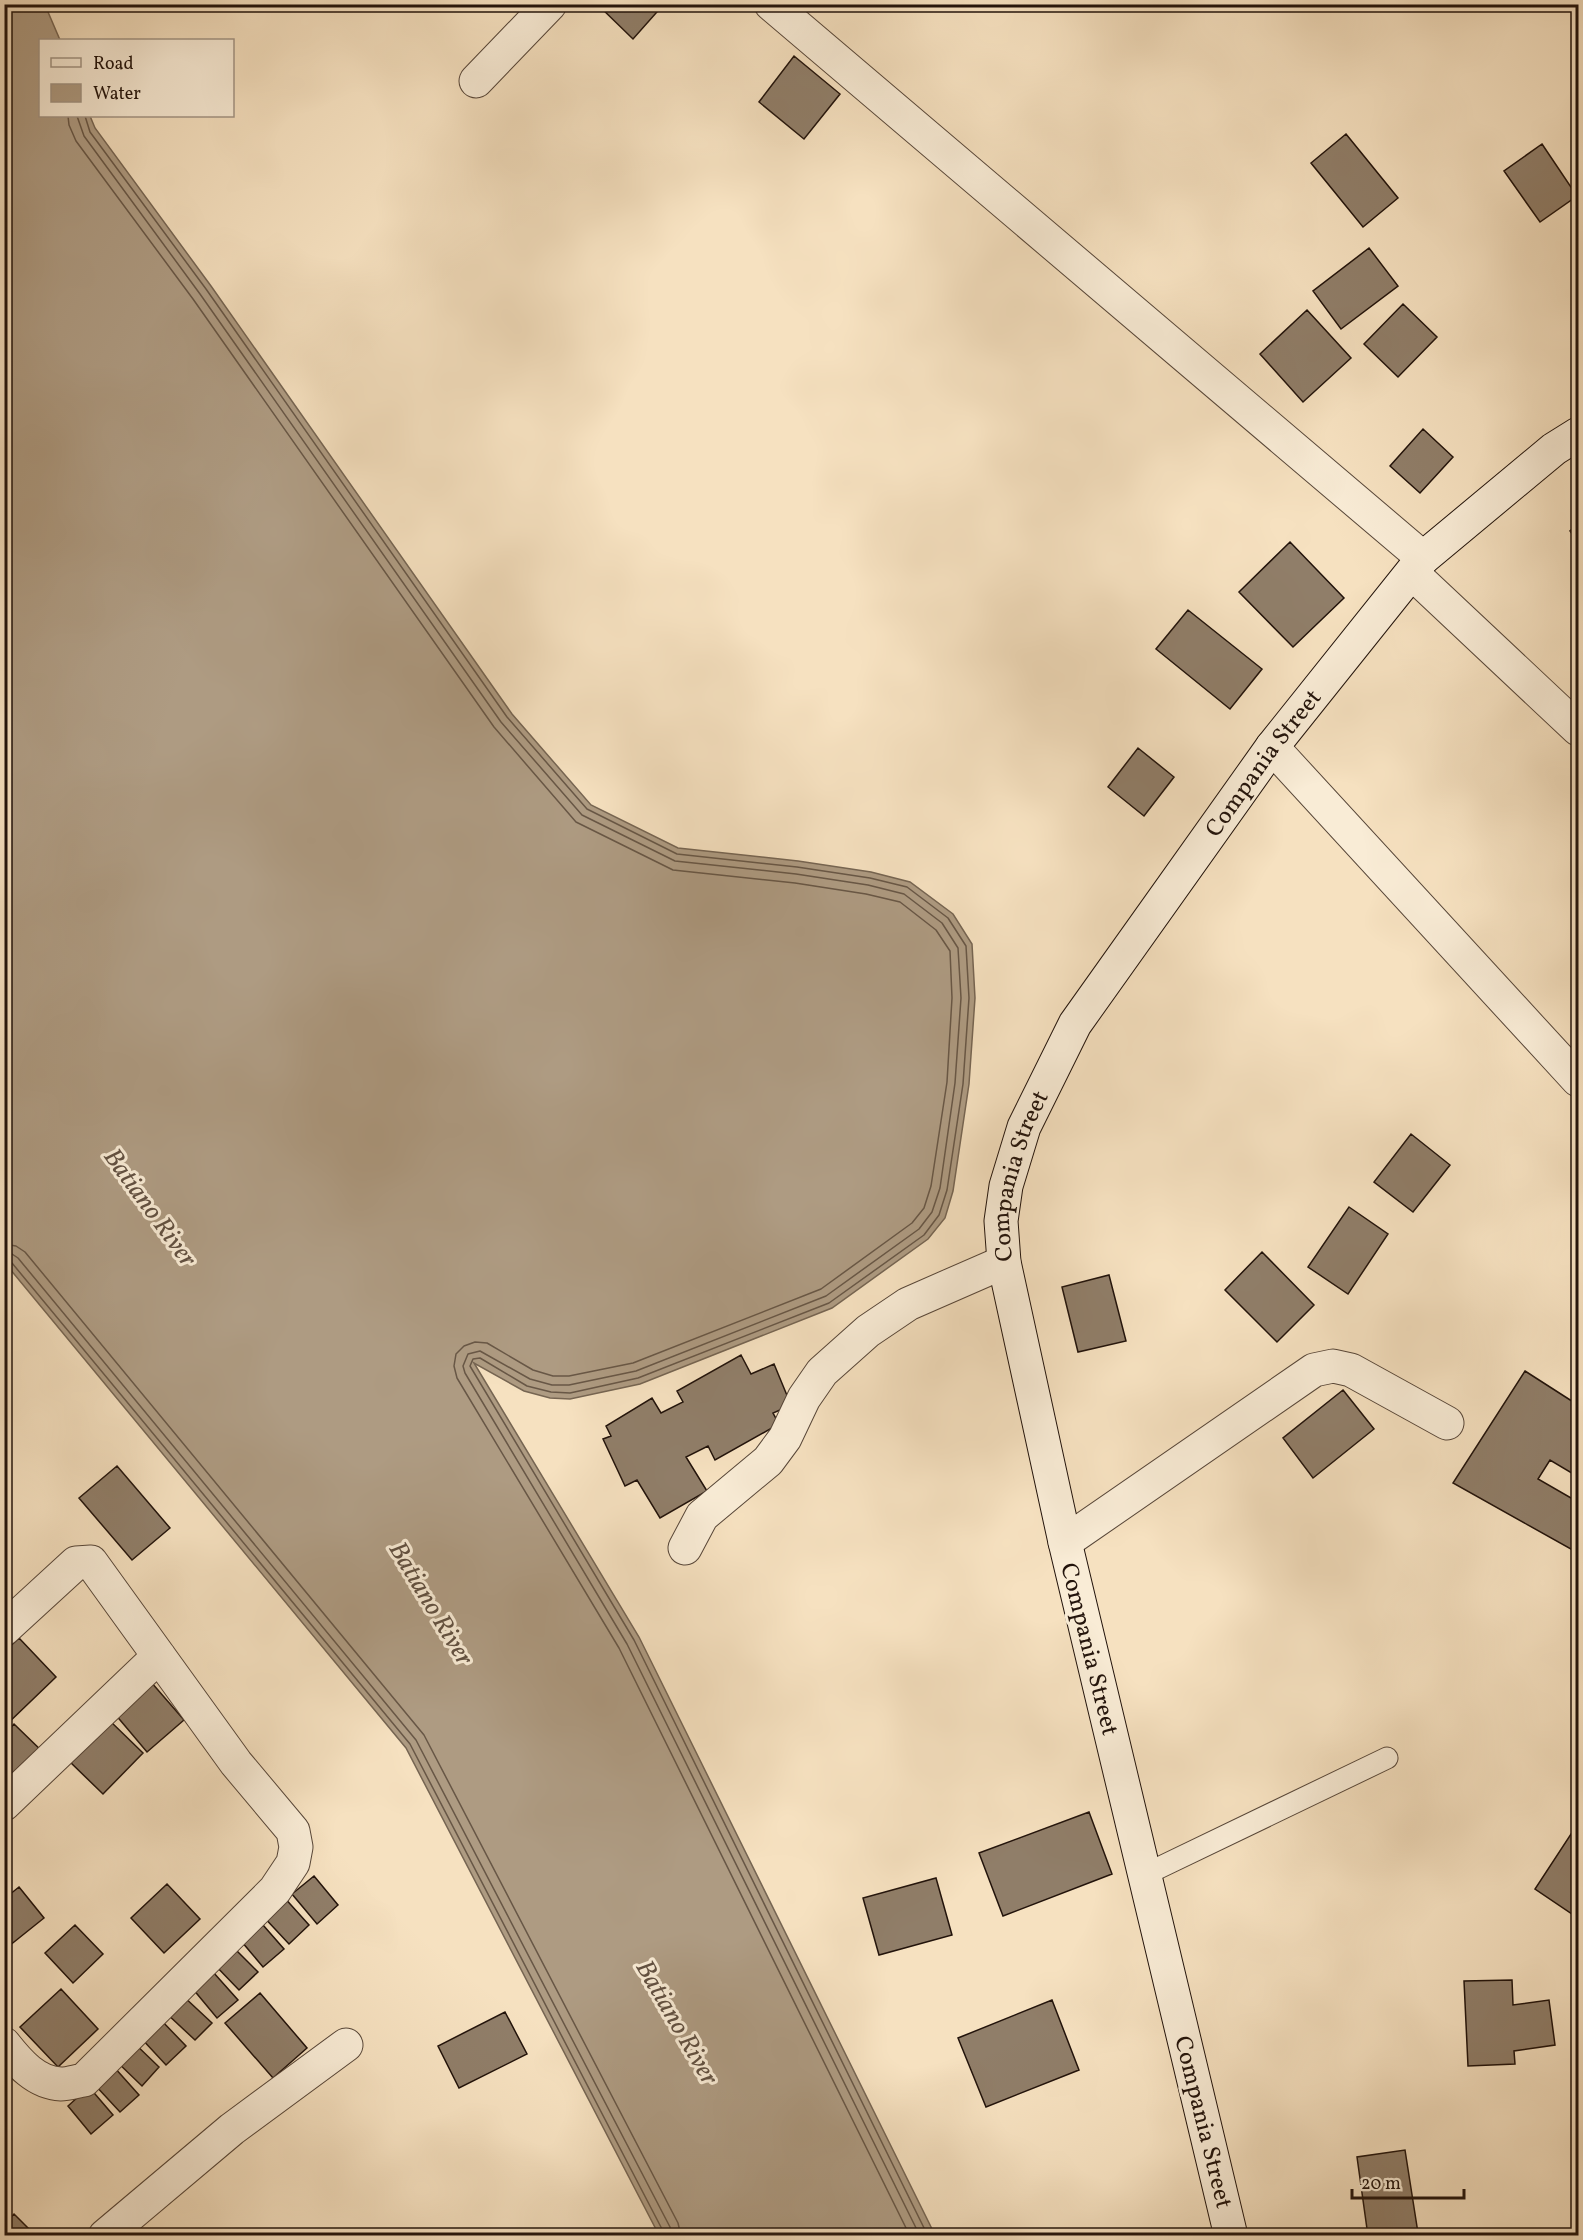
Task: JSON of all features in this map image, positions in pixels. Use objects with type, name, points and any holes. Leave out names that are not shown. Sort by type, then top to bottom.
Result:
[{"type":"street","points":[[476,81],[550,4]]},
{"type":"street","points":[[771,4],[1418,565],[1578,729]]},
{"type":"street","name":"Compania Street","points":[[1231,2235],[1065,1542],[1004,1262],[1001,1221],[1006,1186],[1024,1127],[1075,1024],[1272,747],[1418,565],[1554,449],[1578,434]]},
{"type":"street","points":[[1272,747],[1578,1080]]},
{"type":"street","points":[[685,1548],[702,1516],[768,1461],[785,1438],[804,1398],[822,1372],[868,1331],[909,1304],[1004,1262]]},
{"type":"street","points":[[1065,1542],[1314,1370],[1333,1366],[1350,1370],[1447,1423]]},
{"type":"street","points":[[4,1629],[76,1563],[91,1562],[236,1763],[293,1831],[296,1847],[293,1863],[275,1890],[84,2080],[62,2084],[43,2081],[22,2065],[4,2044]]},
{"type":"street","points":[[4,1804],[159,1656]]},
{"type":"street","points":[[105,2235],[232,2129],[346,2045]]},
{"type":"lane","points":[[1144,1875],[1388,1758]]},
{"type":"water","name":"Batiano River","points":[[4,5],[45,5],[60,39],[39,39],[39,117],[90,117],[95,128],[211,286],[512,714],[591,805],[678,848],[798,861],[871,872],[910,882],[953,914],[972,944],[975,998],[969,1084],[953,1191],[945,1218],[928,1239],[832,1308],[640,1384],[570,1399],[550,1398],[524,1391],[474,1363],[639,1637],[935,2235],[659,2235],[406,1748],[5,1263]]},
{"type":"building","points":[[597,4],[664,4],[633,39]]},
{"type":"building","points":[[794,56],[840,94],[804,139],[759,102]]},
{"type":"building","points":[[1346,134],[1398,198],[1363,227],[1311,163]]},
{"type":"building","points":[[1542,144],[1577,196],[1540,222],[1504,171]]},
{"type":"building","points":[[1369,248],[1398,286],[1341,329],[1313,291]]},
{"type":"building","points":[[1403,304],[1437,337],[1398,377],[1364,344]]},
{"type":"building","points":[[1307,310],[1351,358],[1303,402],[1260,354]]},
{"type":"building","points":[[1423,429],[1453,457],[1420,493],[1390,466]]},
{"type":"building","points":[[1578,524],[1578,543],[1570,531]]},
{"type":"building","points":[[1290,542],[1344,598],[1293,647],[1239,592]]},
{"type":"building","points":[[1188,610],[1262,669],[1230,709],[1156,649]]},
{"type":"building","points":[[1138,748],[1174,777],[1144,816],[1108,787]]},
{"type":"building","points":[[1411,1134],[1450,1165],[1413,1212],[1374,1182]]},
{"type":"building","points":[[1349,1207],[1388,1234],[1348,1294],[1308,1267]]},
{"type":"building","points":[[1262,1252],[1314,1305],[1277,1342],[1225,1290]]},
{"type":"building","points":[[1109,1275],[1126,1341],[1078,1352],[1062,1287]]},
{"type":"building","points":[[741,1355],[751,1374],[774,1364],[791,1405],[773,1413],[779,1424],[715,1460],[708,1446],[686,1457],[707,1491],[660,1518],[637,1480],[625,1486],[603,1439],[611,1436],[606,1426],[652,1398],[661,1413],[683,1402],[677,1391]]},
{"type":"building","points":[[1525,1371],[1578,1405],[1578,1470],[1575,1475],[1550,1460],[1538,1479],[1578,1502],[1578,1553],[1453,1483]]},
{"type":"building","points":[[1343,1390],[1374,1429],[1313,1478],[1283,1438]]},
{"type":"building","points":[[117,1466],[170,1528],[132,1560],[79,1498]]},
{"type":"building","points":[[19,1638],[56,1677],[4,1727],[4,1652]]},
{"type":"building","points":[[151,1682],[184,1720],[147,1752],[115,1714]]},
{"type":"building","points":[[108,1719],[143,1753],[103,1794],[68,1760]]},
{"type":"building","points":[[14,1724],[47,1756],[16,1788],[4,1777],[4,1735]]},
{"type":"building","points":[[1089,1812],[1112,1874],[1003,1916],[979,1853]]},
{"type":"building","points":[[1571,1834],[1578,1839],[1578,1918],[1535,1889]]},
{"type":"building","points":[[314,1876],[338,1905],[317,1924],[292,1894]]},
{"type":"building","points":[[936,1878],[952,1935],[879,1955],[863,1898]]},
{"type":"building","points":[[167,1884],[200,1919],[164,1953],[131,1918]]},
{"type":"building","points":[[19,1887],[44,1918],[4,1950],[4,1899]]},
{"type":"building","points":[[282,1895],[309,1925],[289,1944],[261,1914]]},
{"type":"building","points":[[75,1925],[103,1954],[73,1983],[45,1953]]},
{"type":"building","points":[[263,1925],[284,1949],[263,1967],[242,1942]]},
{"type":"building","points":[[231,1945],[258,1972],[239,1990],[213,1963]]},
{"type":"building","points":[[213,1972],[238,2000],[217,2018],[193,1989]]},
{"type":"building","points":[[1512,1980],[1513,2005],[1549,2000],[1555,2045],[1514,2051],[1515,2064],[1468,2066],[1464,1981]]},
{"type":"building","points":[[61,1989],[98,2029],[58,2067],[20,2027]]},
{"type":"building","points":[[260,1993],[307,2048],[273,2078],[225,2023]]},
{"type":"building","points":[[182,1995],[212,2023],[195,2040],[165,2012]]},
{"type":"building","points":[[1052,2000],[1079,2070],[986,2107],[958,2038]]},
{"type":"building","points":[[505,2012],[527,2054],[459,2088],[438,2046]]},
{"type":"building","points":[[160,2019],[186,2046],[166,2065],[141,2038]]},
{"type":"building","points":[[131,2040],[159,2067],[142,2086],[114,2059]]},
{"type":"building","points":[[114,2067],[139,2095],[120,2112],[95,2085]]},
{"type":"building","points":[[89,2087],[113,2115],[91,2134],[68,2106]]},
{"type":"building","points":[[1405,2150],[1418,2233],[1368,2236],[1357,2157]]},
{"type":"building","points":[[14,2214],[36,2236],[4,2236],[4,2224]]}]
